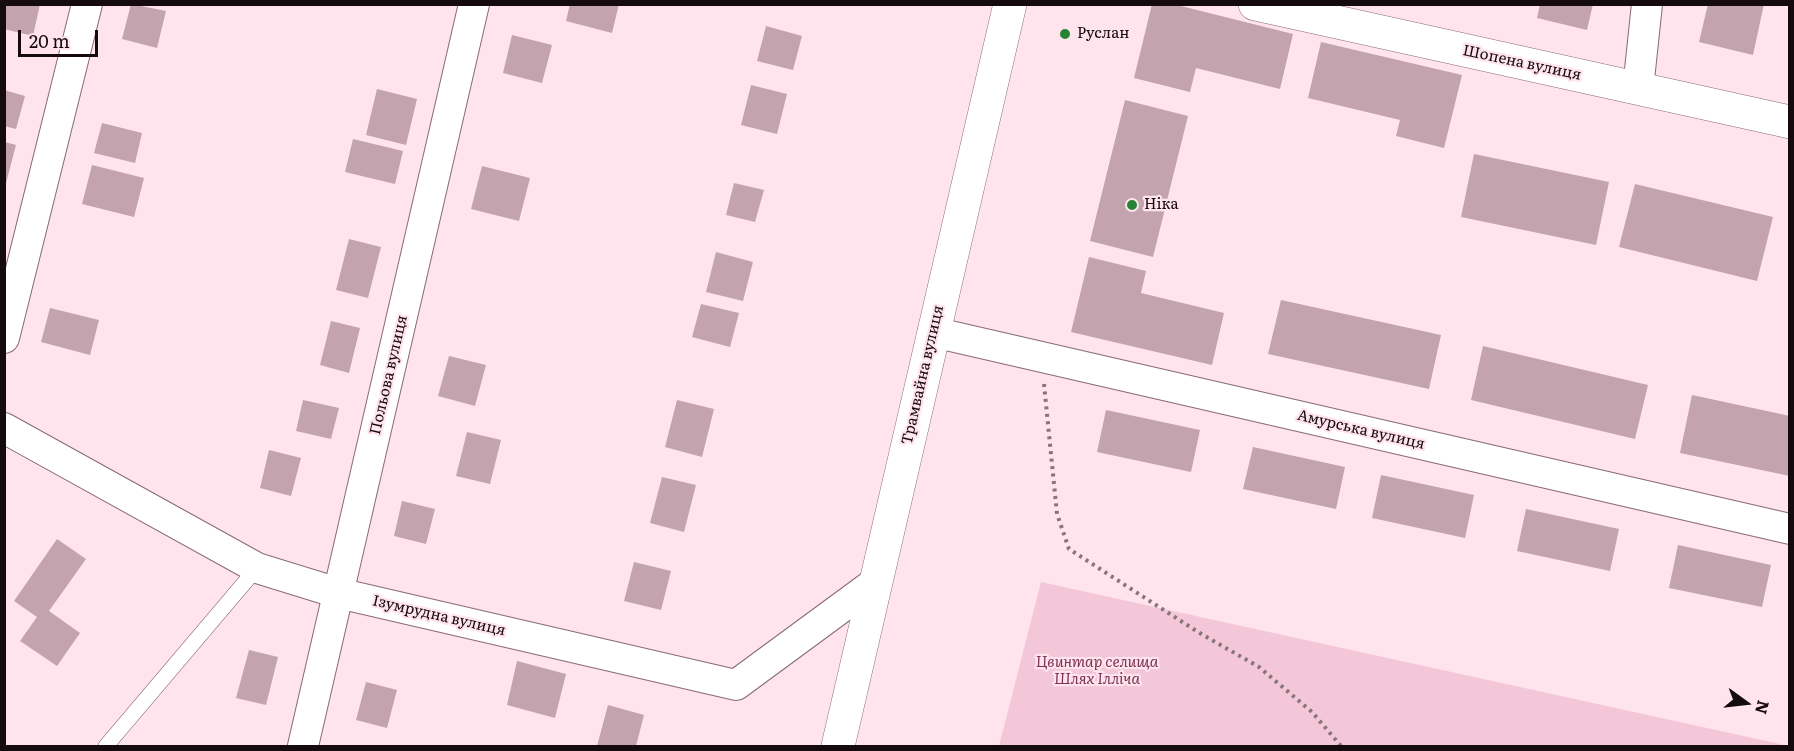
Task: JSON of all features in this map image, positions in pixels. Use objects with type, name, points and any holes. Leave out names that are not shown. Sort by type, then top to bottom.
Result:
[{"type":"street","points":[[4,338],[87,4]]},
{"type":"street","name":"Польова вулиця","points":[[303,747],[474,4]]},
{"type":"street","name":"Трамвайна вулиця","points":[[838,747],[1010,4]]},
{"type":"street","name":"Шопена вулиця","points":[[1255,4],[1790,122]]},
{"type":"street","points":[[1638,89],[1647,4]]},
{"type":"street","name":"Амурська вулиця","points":[[933,332],[1790,529]]},
{"type":"street","name":"Ізумрудна вулиця","points":[[4,428],[257,568],[338,593],[736,685],[876,582]]},
{"type":"lane","points":[[106,747],[257,568]]},
{"type":"path","points":[[1041,357],[1057,514],[1069,549],[1198,632],[1259,667],[1312,712],[1341,747]]},
{"type":"green space","name":"Цвинтар селища Шлях Ілліча","points":[[1041,582],[1789,746],[999,746]]},
{"type":"building","points":[[4,4],[40,4],[33,36],[4,29]]},
{"type":"building","points":[[131,4],[166,11],[157,48],[122,39]]},
{"type":"building","points":[[570,4],[619,4],[612,33],[566,21]]},
{"type":"building","points":[[1152,4],[1173,4],[1293,34],[1280,89],[1196,68],[1190,92],[1134,78]]},
{"type":"building","points":[[1540,4],[1593,4],[1587,30],[1537,18]]},
{"type":"building","points":[[1708,4],[1764,4],[1753,55],[1699,42]]},
{"type":"building","points":[[766,26],[802,36],[793,70],[757,61]]},
{"type":"building","points":[[512,35],[552,45],[542,83],[503,73]]},
{"type":"building","points":[[1321,42],[1462,75],[1444,148],[1396,136],[1400,120],[1308,98]]},
{"type":"building","points":[[751,85],[787,94],[777,134],[741,125]]},
{"type":"building","points":[[377,89],[417,99],[406,145],[366,135]]},
{"type":"building","points":[[4,90],[25,96],[16,129],[4,126]]},
{"type":"building","points":[[1125,100],[1188,116],[1153,257],[1090,241]]},
{"type":"building","points":[[102,123],[142,133],[135,163],[94,153]]},
{"type":"building","points":[[353,139],[403,151],[395,184],[345,172]]},
{"type":"building","points":[[5,142],[16,145],[5,187]]},
{"type":"building","points":[[1474,154],[1609,182],[1596,245],[1461,217]]},
{"type":"building","points":[[92,165],[144,178],[134,217],[82,204]]},
{"type":"building","points":[[482,166],[530,178],[519,221],[471,209]]},
{"type":"building","points":[[734,183],[764,190],[755,222],[726,215]]},
{"type":"building","points":[[1635,184],[1773,217],[1757,281],[1619,247]]},
{"type":"building","points":[[349,239],[381,247],[368,298],[336,290]]},
{"type":"building","points":[[716,252],[753,262],[743,301],[706,292]]},
{"type":"building","points":[[1089,257],[1146,271],[1141,293],[1224,313],[1212,365],[1071,332]]},
{"type":"building","points":[[1281,300],[1441,335],[1429,389],[1268,354]]},
{"type":"building","points":[[701,304],[739,313],[730,347],[692,337]]},
{"type":"building","points":[[50,308],[99,320],[90,355],[41,342]]},
{"type":"building","points":[[331,321],[360,328],[349,373],[320,365]]},
{"type":"building","points":[[1483,346],[1648,385],[1635,439],[1471,400]]},
{"type":"building","points":[[449,356],[486,365],[475,406],[438,396]]},
{"type":"building","points":[[1692,395],[1790,416],[1790,476],[1680,453]]},
{"type":"building","points":[[303,400],[339,408],[331,439],[296,431]]},
{"type":"building","points":[[677,400],[714,409],[702,457],[665,447]]},
{"type":"building","points":[[1106,410],[1200,430],[1191,472],[1097,452]]},
{"type":"building","points":[[467,432],[501,440],[490,484],[456,476]]},
{"type":"building","points":[[1253,447],[1345,467],[1336,509],[1243,489]]},
{"type":"building","points":[[269,450],[301,458],[291,496],[260,488]]},
{"type":"building","points":[[1381,475],[1474,495],[1465,538],[1372,518]]},
{"type":"building","points":[[662,477],[696,485],[684,532],[650,523]]},
{"type":"building","points":[[402,501],[435,509],[426,544],[394,536]]},
{"type":"building","points":[[1526,509],[1619,529],[1610,571],[1517,551]]},
{"type":"building","points":[[57,539],[86,559],[49,611],[80,633],[57,666],[20,641],[37,617],[14,601]]},
{"type":"building","points":[[1678,545],[1771,565],[1762,607],[1669,588]]},
{"type":"building","points":[[634,562],[671,571],[661,610],[624,601]]},
{"type":"building","points":[[249,650],[278,657],[266,705],[236,698]]},
{"type":"building","points":[[517,661],[566,674],[555,718],[507,705]]},
{"type":"building","points":[[366,682],[397,690],[387,728],[356,720]]},
{"type":"building","points":[[608,705],[644,715],[636,746],[597,746]]},
{"type":"place","name":"Руслан","points":[[1065,34]]},
{"type":"place","name":"Ніка","points":[[1132,205]]}]
